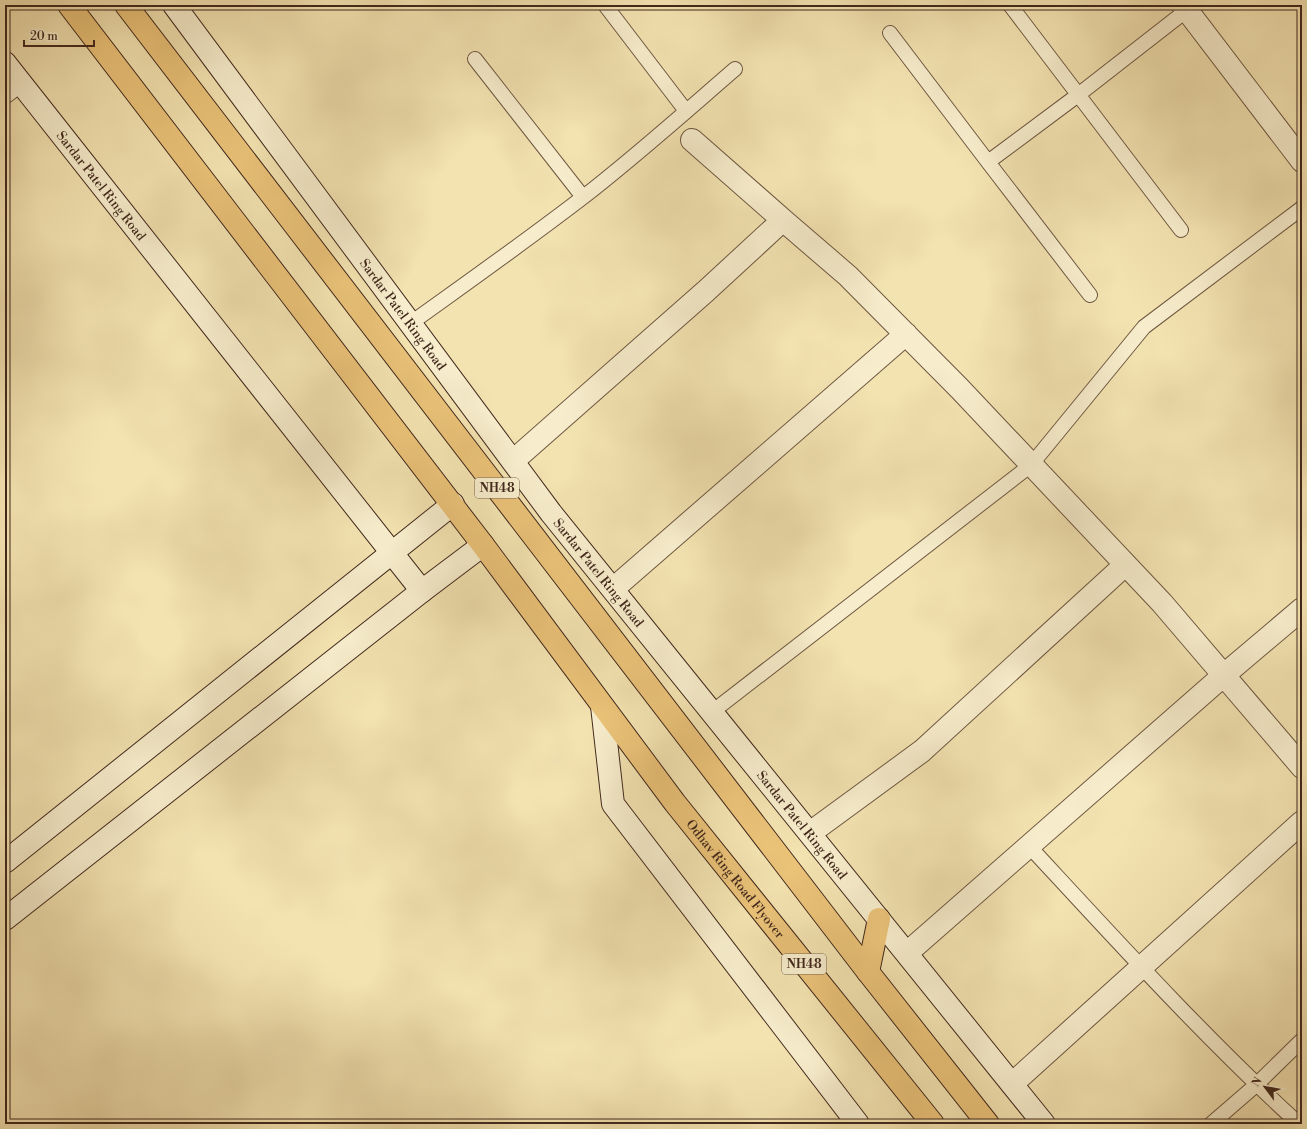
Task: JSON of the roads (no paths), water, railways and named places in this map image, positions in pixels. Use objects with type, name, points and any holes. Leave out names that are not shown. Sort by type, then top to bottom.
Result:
[{"type":"highway","name":"NH48","points":[[69,5],[452,504],[602,706]]},
{"type":"highway","name":"NH48","points":[[126,5],[868,972],[988,1124]]},
{"type":"highway","name":"Odhav Ring Road Flyover","points":[[602,706],[675,803],[933,1124]]},
{"type":"highway","points":[[868,972],[880,919]]},
{"type":"street","name":"Sardar Patel Ring Road","points":[[176,6],[551,513],[1044,1124]]},
{"type":"street","points":[[1185,8],[1302,161]]},
{"type":"street","name":"Sardar Patel Ring Road","points":[[5,63],[13,90],[422,591]]},
{"type":"street","points":[[692,140],[848,276],[906,334],[1162,603],[1302,767]]},
{"type":"street","points":[[513,461],[706,291],[783,220]]},
{"type":"street","points":[[613,589],[906,334]]},
{"type":"street","points":[[5,862],[452,504]]},
{"type":"street","points":[[5,919],[422,591],[483,545]]},
{"type":"street","points":[[810,833],[922,751],[1125,565]]},
{"type":"street","points":[[907,953],[1224,675],[1302,609]]},
{"type":"street","points":[[602,706],[613,804],[858,1124]]},
{"type":"street","points":[[1012,1084],[1302,822]]},
{"type":"lane","points":[[605,5],[686,112]]},
{"type":"lane","points":[[1010,5],[1181,230]]},
{"type":"lane","points":[[988,162],[1078,95],[1185,8]]},
{"type":"lane","points":[[890,33],[1090,295]]},
{"type":"lane","points":[[475,59],[583,197]]},
{"type":"lane","points":[[410,323],[583,197],[686,112],[735,69]]},
{"type":"lane","points":[[712,712],[1031,465],[1144,327],[1302,208]]},
{"type":"lane","points":[[1029,846],[1141,967],[1256,1085],[1299,1124]]},
{"type":"lane","points":[[1211,1124],[1256,1085],[1302,1040]]}]
